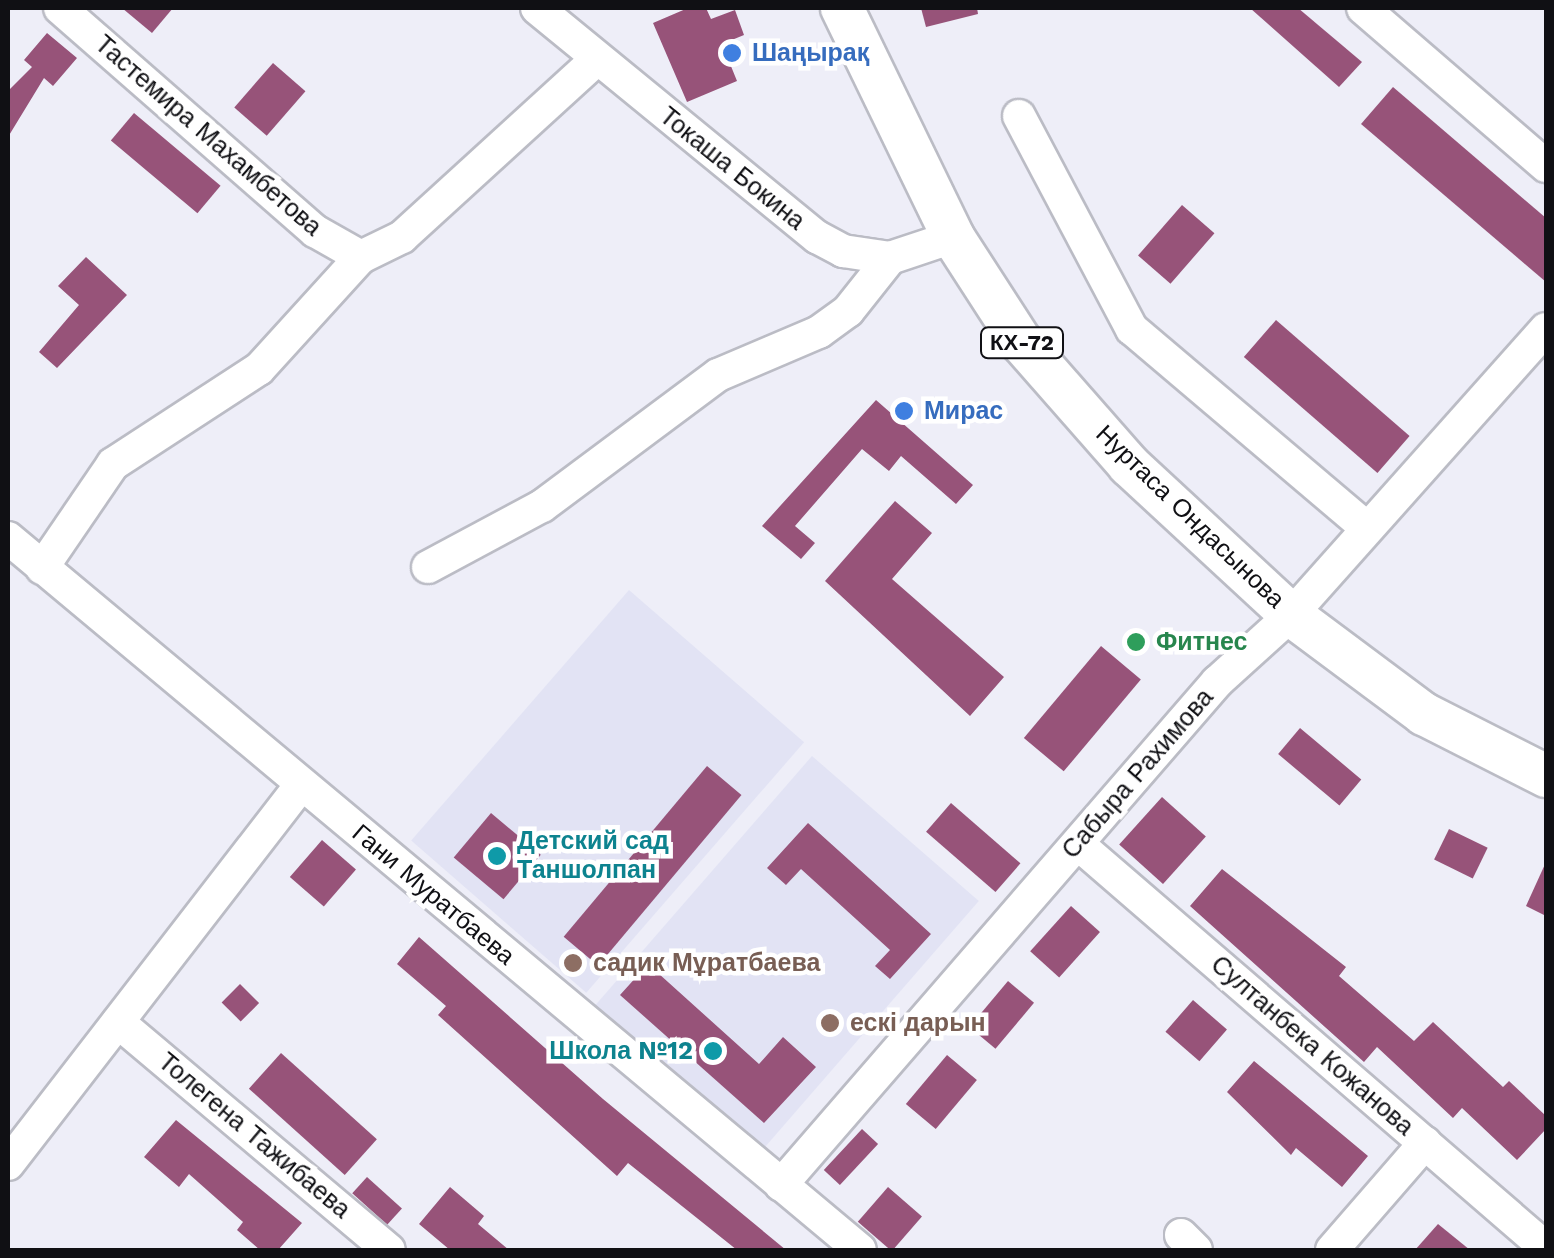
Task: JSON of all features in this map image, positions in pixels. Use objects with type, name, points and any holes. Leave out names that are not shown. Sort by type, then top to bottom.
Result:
[{"type":"main road","name":"Нуртаса Ондасынова","points":[[842,8],[953,236],[1021,342],[1098,430],[1291,615],[1424,714],[1546,776]]},
{"type":"street","name":"Тастемира Махамбетова","points":[[60,8],[315,230],[361,256]]},
{"type":"street","name":"Токаша Бокина","points":[[536,8],[816,237],[843,251],[890,258],[953,236]]},
{"type":"street","points":[[1363,8],[1546,166]]},
{"type":"street","points":[[42,568],[113,464],[259,369],[361,256],[402,237],[597,59]]},
{"type":"street","points":[[1019,116],[1132,329],[1367,528]]},
{"type":"street","points":[[428,567],[542,506],[718,374],[819,332],[848,311],[890,258]]},
{"type":"street","name":"Сабыра Рахимова","points":[[782,1184],[1217,682],[1291,615],[1546,330]]},
{"type":"street","name":"Гани Муратбаева","points":[[8,538],[860,1250]]},
{"type":"street","points":[[8,1164],[301,785]]},
{"type":"street","name":"Султанбека Кожанова","points":[[1078,844],[1546,1248]]},
{"type":"street","name":"Толегена Тажибаева","points":[[118,1022],[389,1250]]},
{"type":"street","points":[[1332,1250],[1424,1143]]},
{"type":"shaded area","points":[[629,590],[804,742],[586,993],[411,841]]},
{"type":"shaded area","points":[[812,756],[979,901],[761,1152],[594,1007]]},
{"type":"building","points":[[122,8],[173,8],[152,33]]},
{"type":"building","points":[[688,8],[706,8],[711,19],[735,10],[744,35],[722,44],[737,81],[687,102],[653,23]]},
{"type":"building","points":[[921,8],[977,8],[978,14],[926,27]]},
{"type":"building","points":[[1250,8],[1298,8],[1362,62],[1339,87]]},
{"type":"building","points":[[47,33],[77,58],[53,86],[44,78],[8,137],[8,91],[32,67],[24,60]]},
{"type":"building","points":[[273,63],[305,91],[267,136],[234,108]]},
{"type":"building","points":[[1393,87],[1546,218],[1546,282],[1361,124]]},
{"type":"building","points":[[134,113],[221,186],[197,213],[111,141]]},
{"type":"building","points":[[1182,205],[1214,233],[1170,284],[1138,256]]},
{"type":"building","points":[[86,257],[127,295],[57,368],[39,352],[79,305],[58,286]]},
{"type":"building","points":[[1276,320],[1410,436],[1377,473],[1244,357]]},
{"type":"building","points":[[876,400],[973,485],[956,504],[901,456],[889,471],[862,449],[795,526],[815,543],[801,559],[762,526]]},
{"type":"building","points":[[895,501],[932,533],[892,579],[1004,677],[970,716],[825,581]]},
{"type":"building","points":[[1101,646],[1141,679],[1064,771],[1024,738]]},
{"type":"building","points":[[1300,728],[1361,779],[1339,805],[1278,754]]},
{"type":"building","points":[[707,766],[741,795],[598,966],[564,937]]},
{"type":"building","points":[[1162,797],[1206,836],[1163,884],[1119,845]]},
{"type":"building","points":[[951,803],[1020,863],[996,892],[926,832]]},
{"type":"building","name":"Детский сад Таншолпан","points":[[491,813],[541,855],[504,899],[454,857]]},
{"type":"building","points":[[808,823],[931,934],[890,979],[875,966],[890,950],[801,869],[786,885],[767,868]]},
{"type":"building","points":[[1449,829],[1488,848],[1473,878],[1434,860]]},
{"type":"building","points":[[322,840],[356,870],[324,907],[290,877]]},
{"type":"building","points":[[1546,862],[1546,916],[1526,906]]},
{"type":"building","points":[[1222,869],[1346,967],[1339,976],[1414,1041],[1433,1022],[1503,1087],[1509,1081],[1546,1116],[1546,1129],[1517,1160],[1462,1108],[1453,1118],[1377,1047],[1364,1062],[1190,906]]},
{"type":"building","points":[[1071,906],[1100,932],[1059,977],[1030,951]]},
{"type":"building","points":[[419,937],[603,1099],[786,1250],[737,1250],[628,1163],[617,1176],[438,1015],[446,1006],[397,964]]},
{"type":"building","name":"Школа №12","points":[[648,964],[759,1064],[783,1037],[816,1067],[764,1123],[620,995]]},
{"type":"building","points":[[1008,981],[1034,1003],[995,1049],[969,1027]]},
{"type":"building","points":[[240,984],[259,1003],[241,1021],[222,1002]]},
{"type":"building","points":[[1193,1000],[1227,1030],[1199,1061],[1165,1032]]},
{"type":"building","points":[[281,1053],[377,1139],[345,1175],[249,1089]]},
{"type":"building","points":[[947,1055],[977,1080],[936,1129],[906,1104]]},
{"type":"building","points":[[1254,1061],[1368,1156],[1342,1187],[1296,1148],[1291,1155],[1227,1092]]},
{"type":"building","points":[[176,1120],[302,1223],[278,1250],[260,1250],[237,1230],[243,1222],[189,1174],[179,1187],[144,1157]]},
{"type":"building","points":[[862,1129],[878,1144],[840,1185],[824,1170]]},
{"type":"building","points":[[367,1177],[402,1208],[387,1225],[352,1193]]},
{"type":"building","points":[[450,1187],[484,1216],[478,1224],[509,1250],[450,1250],[419,1224]]},
{"type":"building","points":[[888,1187],[922,1217],[893,1250],[858,1222]]},
{"type":"building","points":[[1438,1224],[1470,1250],[1415,1250]]},
{"type":"place","name":"Шаңырақ","points":[[732,53]]},
{"type":"place","name":"Мирас","points":[[904,411]]},
{"type":"place","name":"Фитнес","points":[[1136,642]]},
{"type":"place","name":"Детский сад Таншолпан","points":[[497,856]]},
{"type":"place","name":"садик Мұратбаева","points":[[573,963]]},
{"type":"place","name":"ескі дарын","points":[[830,1023]]},
{"type":"place","name":"Школа №12","points":[[713,1051]]}]
